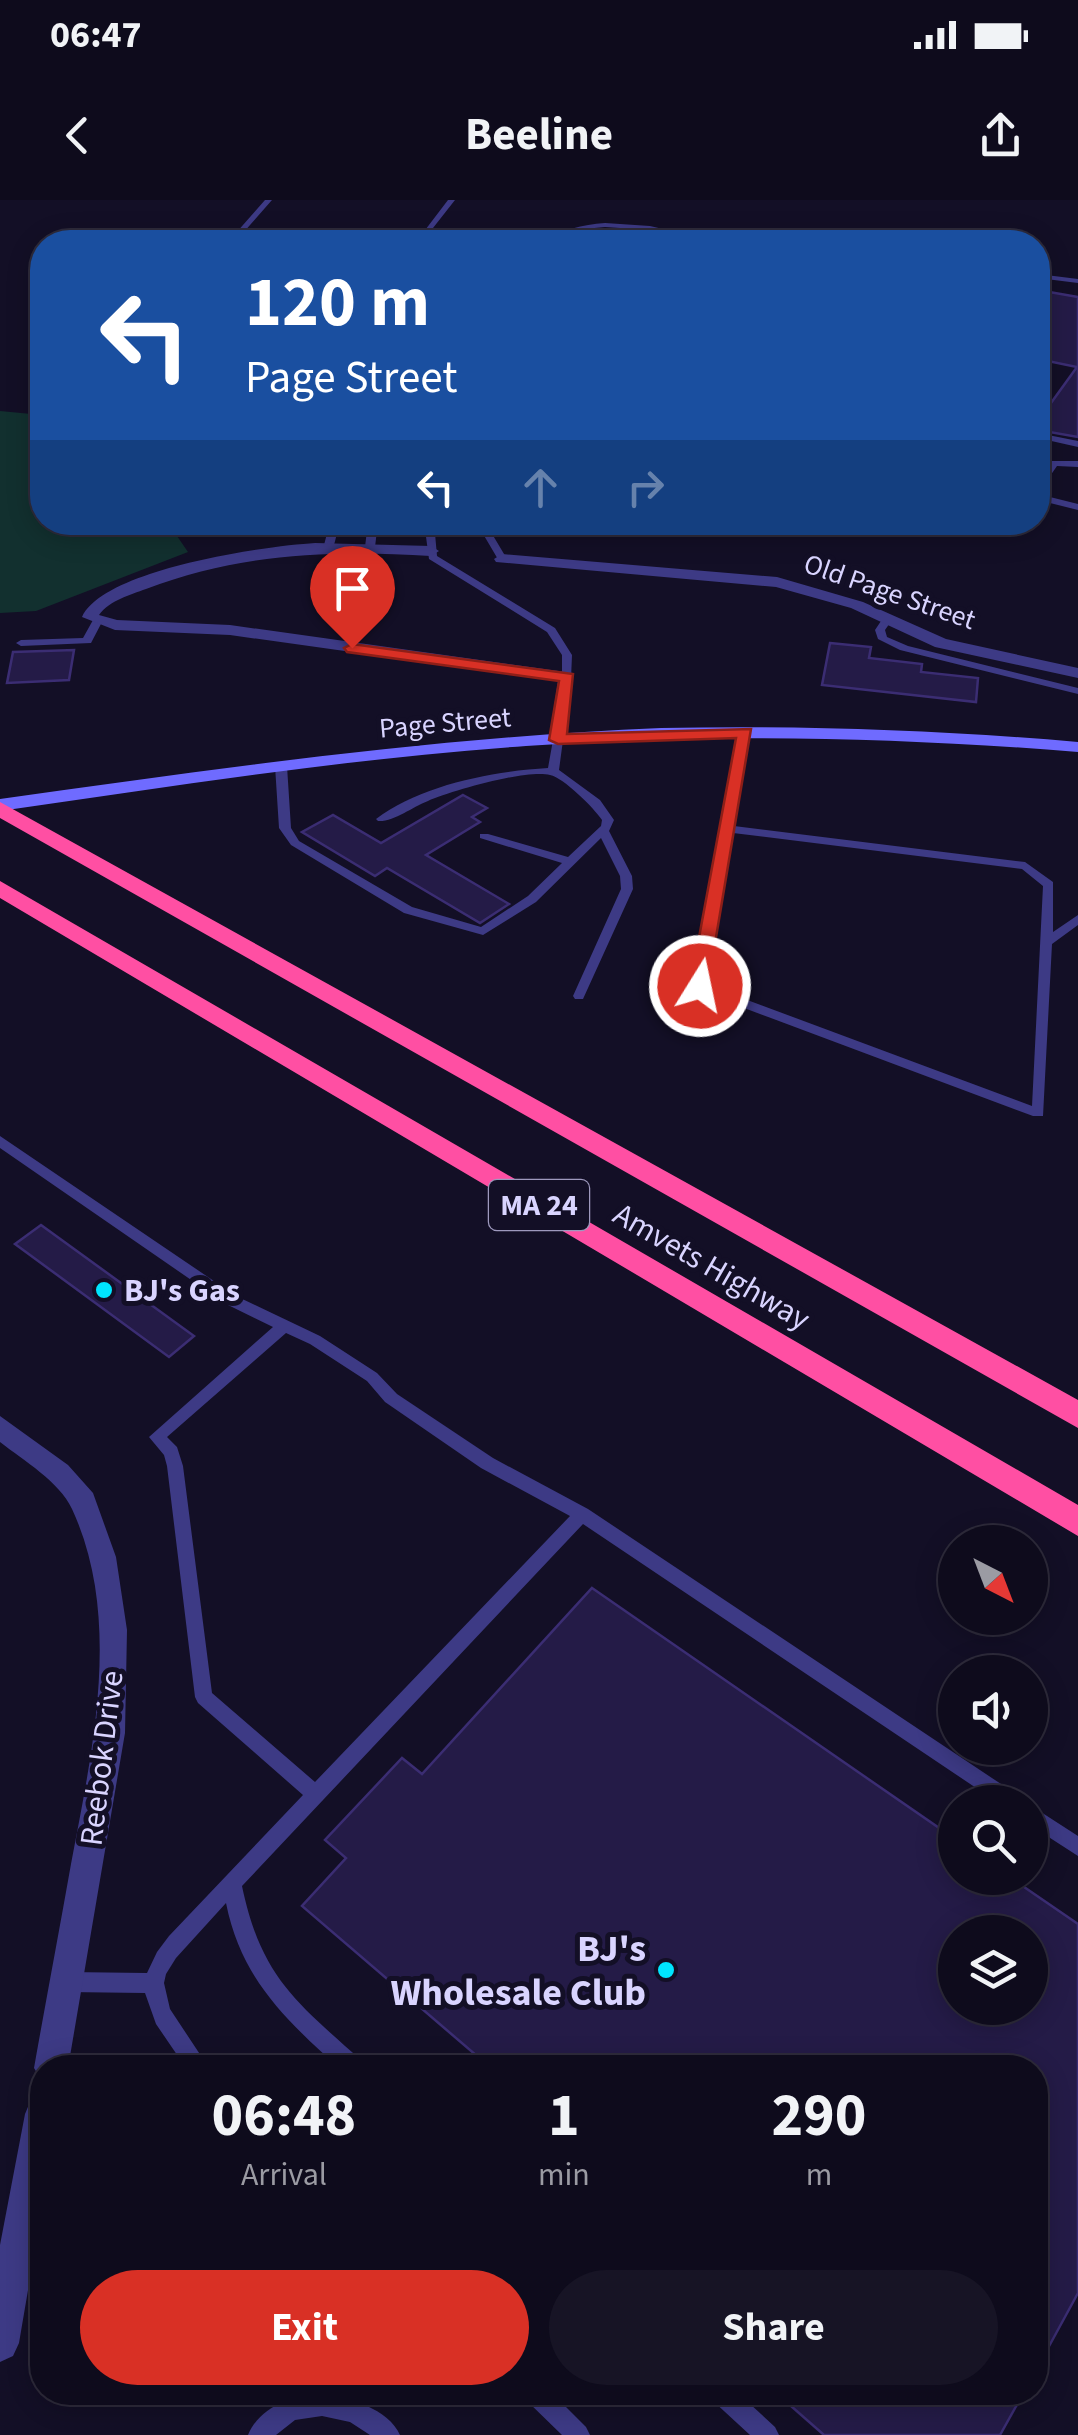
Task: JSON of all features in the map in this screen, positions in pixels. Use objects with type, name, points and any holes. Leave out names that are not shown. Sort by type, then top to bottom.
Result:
[{"type":"highway","name":"Amvets Highway","points":[[0,807],[1078,1414]]},
{"type":"highway","name":"Amvets Highway","points":[[0,888],[1078,1522]]},
{"type":"main road","name":"Page Street","points":[[0,807],[281,766],[558,740],[745,733],[904,735],[1078,748]]},
{"type":"street","points":[[431,552],[329,545],[268,548],[196,565],[107,599],[91,611],[90,618],[96,622],[230,630],[567,677],[558,740]]},
{"type":"street","name":"Old Page Street","points":[[502,558],[777,582],[830,596],[952,646],[1078,673]]},
{"type":"street","name":"Reebok Drive","points":[[0,1428],[59,1473],[83,1501],[102,1558],[113,1630],[110,1734],[53,2055]]},
{"type":"street","points":[[0,2343],[30,2179]]},
{"type":"lane","points":[[242,230],[269,200]]},
{"type":"lane","points":[[429,230],[452,200]]},
{"type":"lane","points":[[564,230],[590,224],[632,230]]},
{"type":"lane","points":[[1050,277],[1078,280]]},
{"type":"lane","points":[[1050,438],[1078,444]]},
{"type":"lane","points":[[1050,469],[1054,463],[1078,464]]},
{"type":"lane","points":[[1050,500],[1078,507]]},
{"type":"lane","points":[[329,545],[331,535]]},
{"type":"lane","points":[[370,547],[371,535]]},
{"type":"lane","points":[[430,535],[432,558],[552,630],[567,655],[567,677]]},
{"type":"lane","points":[[488,535],[502,558]]},
{"type":"lane","points":[[888,620],[880,630],[884,638],[904,648],[1078,691]]},
{"type":"lane","points":[[21,643],[87,640],[96,622]]},
{"type":"lane","points":[[728,829],[1025,866],[1049,885],[1038,1113],[700,986],[745,733]]},
{"type":"lane","points":[[553,771],[558,740]]},
{"type":"lane","points":[[281,766],[285,828],[296,843],[382,898],[471,930],[488,929],[532,900],[602,831],[608,820],[602,808],[553,771],[447,787],[382,819]]},
{"type":"lane","points":[[579,996],[626,889],[626,876],[602,831]]},
{"type":"lane","points":[[484,836],[568,861]]},
{"type":"lane","points":[[1046,942],[1078,918]]},
{"type":"lane","points":[[0,1141],[231,1300],[316,1340],[372,1377],[388,1396],[487,1463],[582,1514],[987,1785]]},
{"type":"lane","points":[[284,1326],[157,1437],[171,1452],[175,1466],[204,1698],[316,1796]]},
{"type":"lane","points":[[190,2055],[169,2023],[154,1983],[160,1967],[182,1936],[582,1514]]},
{"type":"lane","points":[[1048,1826],[1078,1847]]},
{"type":"lane","points":[[232,1883],[244,1937],[265,1982],[341,2055]]},
{"type":"lane","points":[[67,1982],[154,1983]]},
{"type":"lane","points":[[260,2435],[271,2420],[287,2411],[313,2405]]},
{"type":"lane","points":[[334,2405],[366,2417],[388,2435]]},
{"type":"lane","points":[[547,2405],[578,2435]]},
{"type":"lane","points":[[735,2405],[768,2435]]},
{"type":"green space","points":[[0,411],[30,414],[30,535],[176,535],[188,552],[36,611],[0,613]]},
{"type":"building","points":[[1050,292],[1078,297],[1078,437],[1050,432],[1050,404],[1077,367],[1050,361]]},
{"type":"building","points":[[830,643],[871,647],[869,658],[922,664],[921,672],[978,678],[976,702],[822,685]]},
{"type":"building","points":[[74,650],[69,680],[7,683],[13,652]]},
{"type":"building","points":[[463,795],[487,808],[472,817],[480,822],[426,855],[509,904],[480,923],[387,868],[375,876],[302,832],[333,815],[381,843]]},
{"type":"building","name":"BJ's Gas","points":[[41,1225],[194,1336],[169,1357],[15,1244]]},
{"type":"building","name":"BJ's Wholesale Club","points":[[592,1588],[938,1827],[938,1895],[1036,1895],[1078,1924],[1078,2293],[1048,2348],[1048,2055],[476,2055],[302,1906],[346,1858],[325,1840],[402,1758],[422,1774]]},
{"type":"building","points":[[790,2405],[1017,2405],[1000,2435],[824,2435]]},
{"type":"place","name":"BJ's Gas","points":[[104,1290]]},
{"type":"place","name":"BJ's Wholesale Club","points":[[666,1970]]},
{"type":"route","points":[[352,648],[567,677],[558,740],[745,733],[700,986]]}]
